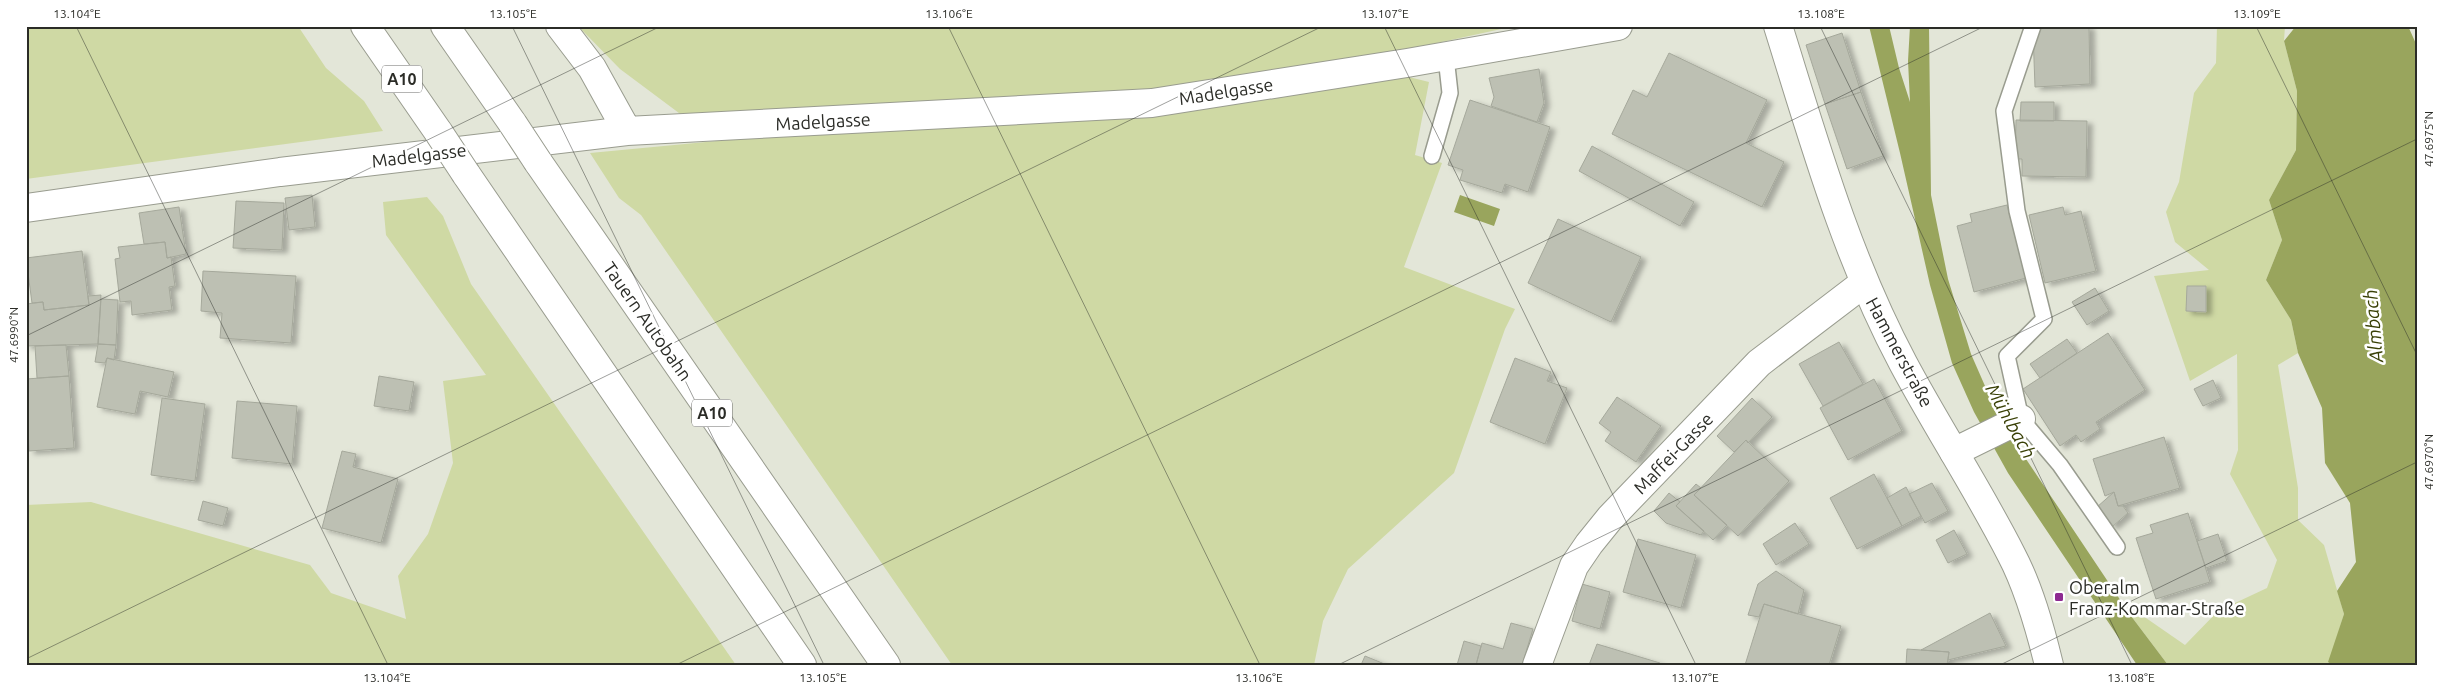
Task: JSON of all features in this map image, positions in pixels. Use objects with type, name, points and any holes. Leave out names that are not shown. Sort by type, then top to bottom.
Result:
[{"type":"main road","name":"A10","points":[[365,26],[802,665]]},
{"type":"main road","name":"Tauern Autobahn","points":[[445,26],[886,665]]},
{"type":"main road","points":[[560,26],[592,68],[627,131]]},
{"type":"main road","name":"Madelgasse","points":[[26,208],[280,172],[627,131],[1152,103],[1446,57],[1618,26]]},
{"type":"main road","name":"Hammerstraße","points":[[1778,26],[1836,210],[1864,283],[1903,363],[1962,448],[2012,554],[2035,615],[2049,665]]},
{"type":"main road","name":"Maffei-Gasse","points":[[1537,665],[1574,566],[1605,525],[1759,363],[1864,283]]},
{"type":"main road","points":[[1962,448],[2015,422]]},
{"type":"lane","points":[[2033,26],[2004,111],[2017,211],[2044,319],[2007,356],[2015,422],[2060,466],[2117,548]]},
{"type":"lane","points":[[1432,156],[1450,93],[1446,57]]},
{"type":"shaded area","points":[[26,26],[298,26],[326,68],[364,101],[383,131],[26,179]]},
{"type":"shaded area","points":[[578,26],[1515,26],[1405,50],[1154,90],[687,119],[620,69]]},
{"type":"shaded area","points":[[2217,26],[2285,26],[2284,41],[2297,91],[2296,150],[2269,200],[2282,240],[2266,280],[2291,320],[2298,353],[2278,365],[2298,488],[2298,520],[2324,545],[2344,614],[2328,665],[2168,665],[2131,616],[2146,618],[2185,645],[2218,611],[2267,588],[2277,560],[2230,474],[2238,450],[2237,354],[2190,381],[2154,276],[2209,270],[2175,242],[2166,212],[2179,182],[2194,93],[2216,63]]},
{"type":"shaded area","points":[[1405,76],[1429,82],[1415,155],[1442,163],[1404,267],[1515,309],[1505,329],[1454,473],[1348,569],[1323,621],[1314,665],[952,665],[641,215],[619,198],[590,153]]},
{"type":"shaded area","points":[[427,197],[443,216],[471,284],[736,665],[26,665],[26,505],[91,502],[310,565],[331,593],[406,619],[398,576],[428,534],[453,463],[443,381],[486,375],[386,235],[383,202]]},
{"type":"water","points":[[1869,26],[1889,26],[1899,68],[1910,102],[1908,61],[1910,26],[1929,26],[1931,195],[1948,279],[1971,354],[1992,402],[2026,459],[2131,616],[2168,665],[2137,665],[2008,473],[1974,412],[1952,363],[1930,285]]},
{"type":"water","name":"Almbach","points":[[2296,26],[2408,26],[2417,46],[2417,665],[2332,665],[2328,662],[2344,614],[2337,591],[2356,562],[2350,503],[2325,463],[2322,408],[2298,353],[2291,320],[2266,280],[2282,240],[2269,200],[2296,150],[2297,91],[2284,41]]},
{"type":"water","points":[[1460,195],[1500,209],[1494,226],[1454,212]]},
{"type":"building","points":[[2036,26],[2089,26],[2090,84],[2035,87],[2033,32]]},
{"type":"building","points":[[1842,33],[1861,92],[1825,104],[1806,45]]},
{"type":"building","points":[[1669,53],[1767,100],[1746,143],[1784,162],[1762,207],[1612,134],[1633,90],[1647,97]]},
{"type":"building","points":[[1539,69],[1544,103],[1537,122],[1491,106],[1494,97],[1489,78]]},
{"type":"building","points":[[1861,92],[1883,156],[1847,169],[1825,104]]},
{"type":"building","points":[[1470,100],[1550,127],[1528,192],[1505,184],[1502,193],[1460,180],[1463,170],[1448,165]]},
{"type":"building","points":[[2021,102],[2054,102],[2054,121],[2020,121]]},
{"type":"building","points":[[2016,120],[2087,121],[2086,177],[2022,176],[2022,159],[2015,159]]},
{"type":"building","points":[[1592,146],[1694,202],[1680,226],[1579,171]]},
{"type":"building","points":[[312,195],[315,227],[289,230],[285,198]]},
{"type":"building","points":[[236,201],[284,203],[282,250],[233,248]]},
{"type":"building","points":[[2007,205],[2026,278],[1974,292],[1957,226],[1972,222],[1970,214]]},
{"type":"building","points":[[179,207],[186,254],[167,258],[165,242],[144,244],[139,213]]},
{"type":"building","points":[[2063,207],[2065,215],[2081,211],[2096,271],[2045,283],[2029,215]]},
{"type":"building","points":[[1558,219],[1641,257],[1611,322],[1528,283]]},
{"type":"building","points":[[165,242],[167,258],[171,257],[175,286],[169,287],[172,310],[132,315],[131,301],[120,302],[115,259],[120,258],[118,247]]},
{"type":"building","points":[[82,251],[89,305],[44,310],[43,302],[32,303],[26,258]]},
{"type":"building","points":[[203,271],[296,276],[291,343],[220,338],[222,313],[201,311]]},
{"type":"building","points":[[2187,286],[2206,286],[2206,312],[2186,311]]},
{"type":"building","points":[[2095,288],[2109,311],[2087,325],[2072,302]]},
{"type":"building","points":[[101,295],[98,344],[26,346],[26,304],[43,302],[44,310],[89,305],[88,296]]},
{"type":"building","points":[[101,299],[118,300],[116,345],[98,344]]},
{"type":"building","points":[[2108,333],[2145,390],[2096,422],[2100,429],[2081,442],[2076,435],[2060,446],[2023,389]]},
{"type":"building","points":[[2067,339],[2077,353],[2040,378],[2030,364]]},
{"type":"building","points":[[1839,342],[1863,384],[1823,406],[1799,364]]},
{"type":"building","points":[[98,344],[116,345],[114,360],[107,358],[105,363],[95,362]]},
{"type":"building","points":[[66,345],[69,376],[37,378],[35,346]]},
{"type":"building","points":[[107,358],[174,372],[168,397],[140,391],[135,414],[97,407]]},
{"type":"building","points":[[1515,358],[1551,372],[1547,381],[1567,388],[1545,444],[1490,422]]},
{"type":"building","points":[[69,376],[74,448],[29,451],[26,379]]},
{"type":"building","points":[[379,376],[414,382],[409,411],[374,406]]},
{"type":"building","points":[[1874,379],[1902,431],[1848,460],[1820,408]]},
{"type":"building","points":[[2213,380],[2221,398],[2203,406],[2194,389]]},
{"type":"building","points":[[1617,397],[1661,426],[1636,462],[1605,441],[1611,432],[1599,423]]},
{"type":"building","points":[[162,398],[205,404],[195,481],[151,475]]},
{"type":"building","points":[[1752,398],[1772,417],[1748,443],[1746,440],[1734,452],[1717,436]]},
{"type":"building","points":[[237,401],[297,406],[292,464],[232,458]]},
{"type":"building","points":[[2164,437],[2180,488],[2118,506],[2114,492],[2105,496],[2093,459]]},
{"type":"building","points":[[1746,440],[1789,481],[1738,536],[1694,495]]},
{"type":"building","points":[[342,451],[356,454],[353,467],[398,479],[381,543],[322,528]]},
{"type":"building","points":[[1874,474],[1902,526],[1857,549],[1830,498]]},
{"type":"building","points":[[1932,483],[1948,511],[1925,523],[1909,494]]},
{"type":"building","points":[[1696,484],[1701,488],[1694,495],[1727,525],[1713,540],[1676,506]]},
{"type":"building","points":[[1906,487],[1921,516],[1902,526],[1887,498]]},
{"type":"building","points":[[2114,492],[2118,506],[2123,506],[2128,513],[2112,527],[2097,507]]},
{"type":"building","points":[[1669,493],[1680,502],[1676,506],[1704,531],[1701,535],[1666,523],[1654,511]]},
{"type":"building","points":[[203,501],[228,508],[223,526],[198,520]]},
{"type":"building","points":[[2188,513],[2210,582],[2156,599],[2136,538],[2153,533],[2150,525]]},
{"type":"building","points":[[1795,523],[1809,544],[1776,565],[1763,544]]},
{"type":"building","points":[[1954,530],[1967,554],[1948,563],[1936,540]]},
{"type":"building","points":[[2218,534],[2227,561],[2206,568],[2197,541]]},
{"type":"building","points":[[1638,539],[1696,555],[1681,608],[1623,592]]},
{"type":"building","points":[[1776,571],[1804,590],[1798,614],[1764,604],[1759,617],[1748,615],[1758,584]]},
{"type":"building","points":[[1582,584],[1610,592],[1600,629],[1572,621]]},
{"type":"building","points":[[1764,604],[1841,626],[1829,665],[1745,665]]},
{"type":"building","points":[[1990,613],[2006,646],[1948,660],[1949,652],[1921,650]]},
{"type":"building","points":[[1511,623],[1533,629],[1522,665],[1476,665],[1482,643],[1503,649]]},
{"type":"building","points":[[1464,641],[1481,646],[1476,665],[1457,665]]},
{"type":"building","points":[[1597,644],[1660,663],[1659,665],[1589,665]]},
{"type":"building","points":[[1907,649],[1949,652],[1947,665],[1906,665]]},
{"type":"building","points":[[1365,656],[1387,665],[1361,665]]},
{"type":"place","name":"Oberalm Franz-Kommar-Straße","points":[[2059,597]]},
{"type":"water label","name":"Mühlbach","points":[[2011,421]]}]
